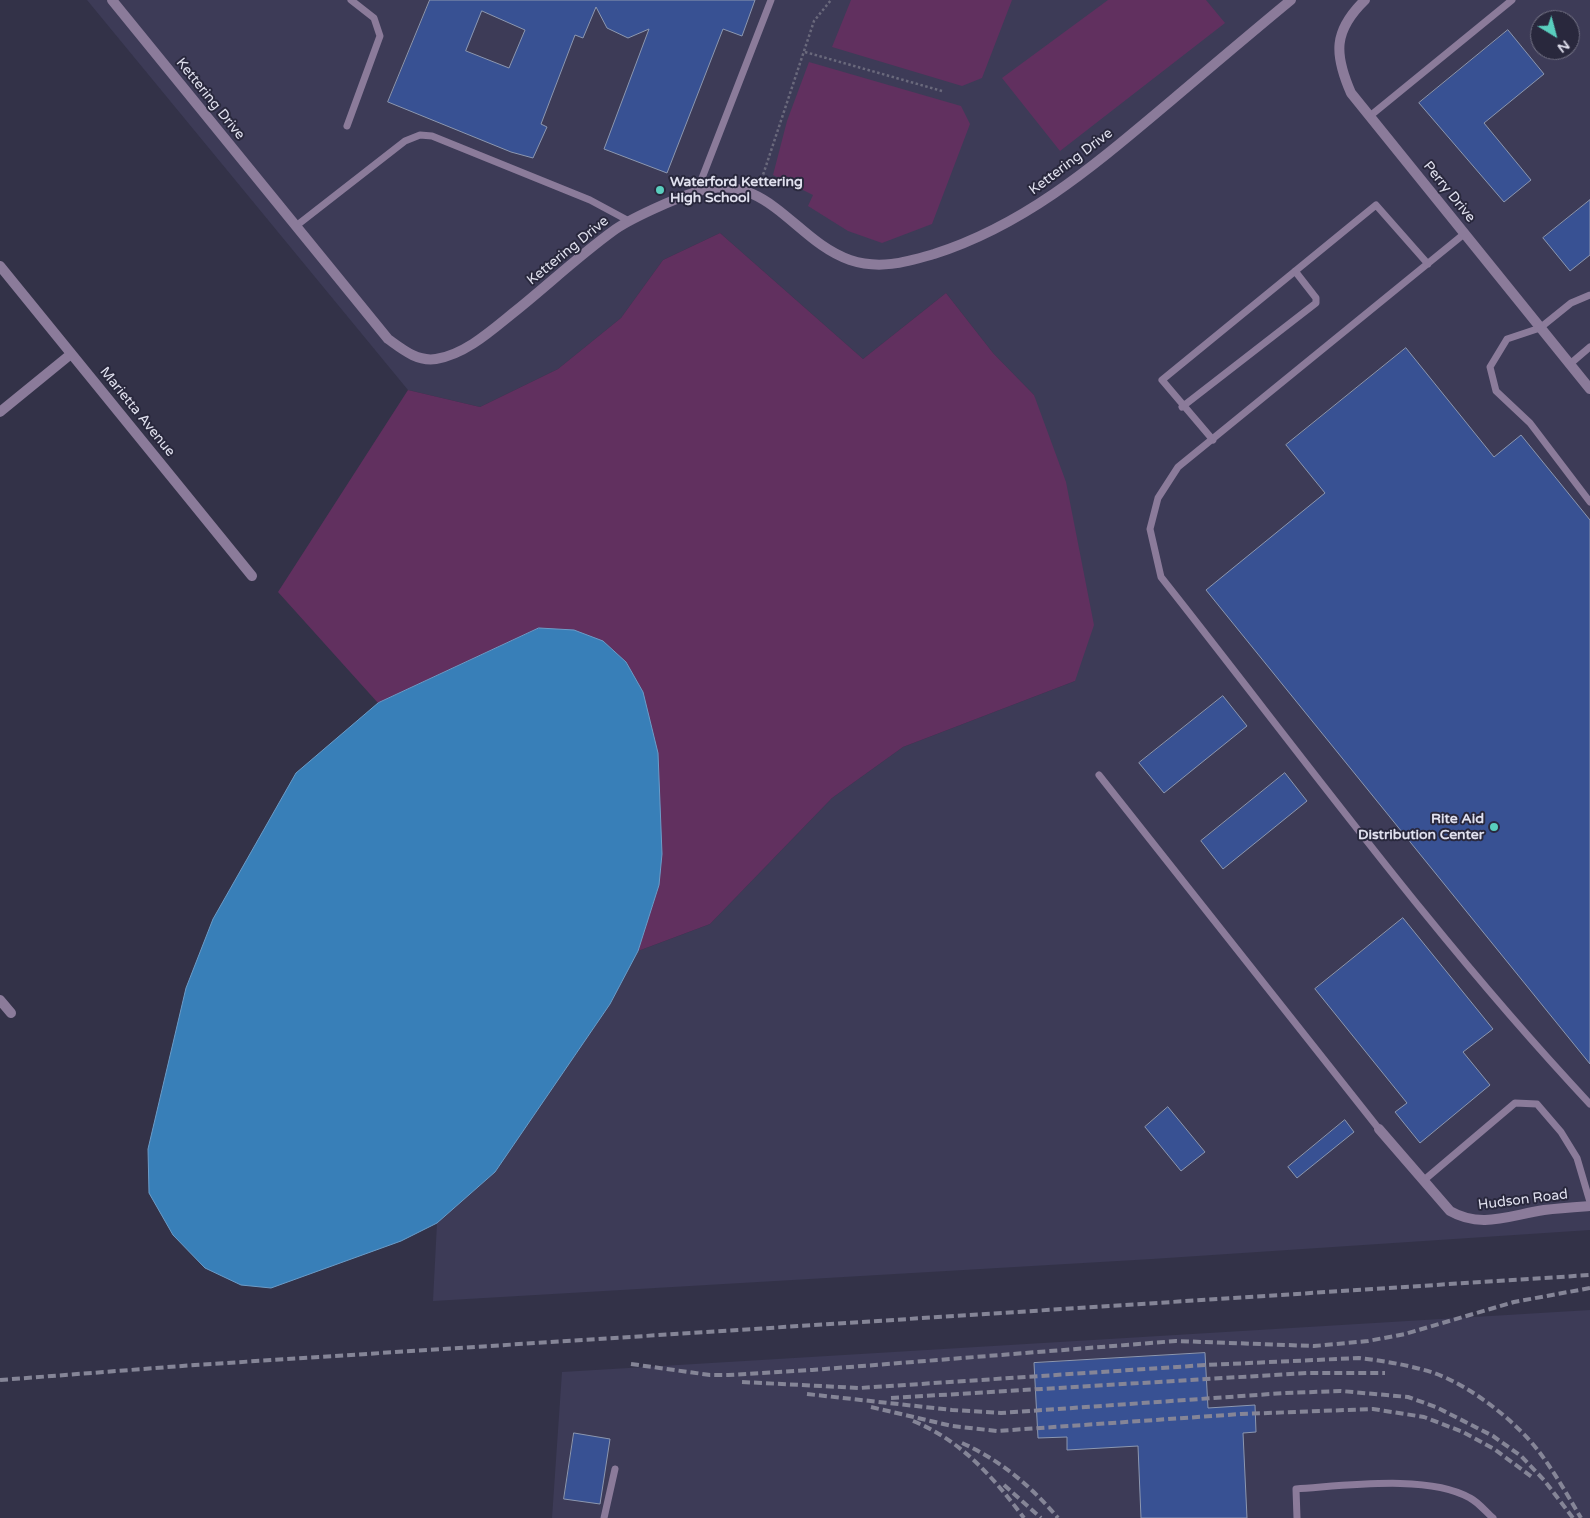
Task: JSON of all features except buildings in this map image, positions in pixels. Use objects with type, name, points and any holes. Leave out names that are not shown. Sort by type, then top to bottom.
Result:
[{"type":"street","name":"Kettering Drive","points":[[112,0],[388,338],[411,356],[434,360],[453,353],[482,338],[616,228],[697,191],[735,186],[783,212],[830,249],[847,259],[865,264],[889,265],[946,250],[1011,222],[1069,184],[1291,0]]},
{"type":"street","name":"Perry Drive","points":[[1365,0],[1354,11],[1341,35],[1340,69],[1351,93],[1590,389]]},
{"type":"street","name":"Marietta Avenue","points":[[0,266],[252,576]]},
{"type":"street","points":[[0,412],[72,354]]},
{"type":"street","points":[[0,1000],[11,1013]]},
{"type":"street","name":"Hudson Road","points":[[1380,1129],[1450,1211],[1463,1219],[1502,1219],[1544,1210],[1590,1206]]},
{"type":"lane","points":[[347,126],[380,36],[374,18],[351,0]]},
{"type":"lane","points":[[697,191],[771,0]]},
{"type":"lane","points":[[1370,116],[1512,0]]},
{"type":"lane","points":[[296,226],[405,141],[420,134],[432,136],[590,200],[629,221]]},
{"type":"lane","points":[[1213,440],[1182,407],[1162,380],[1295,271],[1376,205],[1428,264]]},
{"type":"lane","points":[[1464,234],[1178,467],[1158,498],[1150,529],[1161,577],[1390,869],[1535,1046],[1590,1104]]},
{"type":"lane","points":[[1182,407],[1316,303],[1316,298],[1295,271]]},
{"type":"lane","points":[[1590,295],[1571,303],[1540,328],[1508,339],[1490,367],[1496,391],[1530,423],[1590,502]]},
{"type":"lane","points":[[1570,364],[1590,347]]},
{"type":"lane","points":[[1099,775],[1380,1129]]},
{"type":"lane","points":[[1423,1181],[1515,1103],[1537,1104],[1561,1132],[1577,1158],[1590,1202]]},
{"type":"lane","points":[[604,1518],[615,1469]]},
{"type":"lane","points":[[1297,1518],[1296,1489],[1367,1485],[1435,1485],[1470,1498],[1493,1518]]},
{"type":"path","points":[[756,196],[814,21],[830,0]]},
{"type":"path","points":[[805,52],[942,91]]},
{"type":"shaded area","points":[[87,0],[1590,0],[1590,1230],[1152,1259],[433,1301],[437,1223],[495,1172],[610,1004],[638,951],[710,924],[832,798],[903,747],[1075,681],[1034,395],[993,353],[946,293],[863,359],[720,233],[663,260],[621,318],[558,369],[480,407],[408,390]]},
{"type":"shaded area","points":[[851,0],[1012,0],[982,78],[962,86],[832,47]]},
{"type":"shaded area","points":[[1108,0],[1206,0],[1225,23],[1060,151],[1002,78]]},
{"type":"shaded area","points":[[809,62],[961,106],[970,124],[932,224],[882,243],[848,231],[808,206],[813,195],[773,175],[787,121]]},
{"type":"shaded area","points":[[720,233],[863,359],[946,293],[993,353],[1034,395],[1066,482],[1094,625],[1075,681],[903,747],[832,798],[710,924],[638,951],[659,885],[643,692],[626,662],[603,641],[539,628],[378,703],[278,592],[408,390],[480,407],[558,369],[621,318],[663,260]]},
{"type":"shaded area","points":[[1590,1310],[1590,1518],[552,1518],[562,1372]]},
{"type":"water","points":[[539,628],[574,630],[603,641],[626,662],[643,692],[658,753],[662,854],[659,885],[638,951],[610,1004],[495,1172],[437,1223],[401,1241],[271,1288],[241,1285],[205,1268],[173,1235],[149,1193],[148,1149],[186,988],[213,919],[296,773],[378,703]]},
{"type":"railway","points":[[0,1380],[195,1365],[1590,1275]]},
{"type":"railway","points":[[631,1364],[710,1375],[728,1375],[1176,1341],[1314,1346],[1368,1341],[1405,1334],[1514,1302],[1590,1288]]},
{"type":"railway","points":[[742,1382],[860,1388],[1206,1365],[1359,1358],[1387,1362],[1425,1370],[1448,1379],[1478,1396],[1506,1417],[1540,1453],[1581,1518]]},
{"type":"railway","points":[[891,1398],[1307,1373],[1385,1373]]},
{"type":"railway","points":[[807,1394],[952,1410],[1001,1413],[1285,1393],[1341,1391],[1408,1397],[1436,1407],[1493,1436],[1521,1456],[1544,1480],[1573,1518]]},
{"type":"railway","points":[[871,1407],[952,1426],[997,1431],[1241,1414],[1373,1409],[1424,1417],[1463,1432],[1494,1449],[1532,1477]]},
{"type":"railway","points":[[913,1421],[947,1439],[975,1462],[1000,1488],[1024,1518]]},
{"type":"railway","points":[[962,1443],[989,1457],[1014,1475],[1037,1495],[1058,1518]]},
{"type":"railway","points":[[1004,1485],[1041,1518]]},
{"type":"place","name":"Waterford Kettering High School","points":[[660,190]]},
{"type":"place","name":"Rite Aid Distribution Center","points":[[1494,827]]}]
